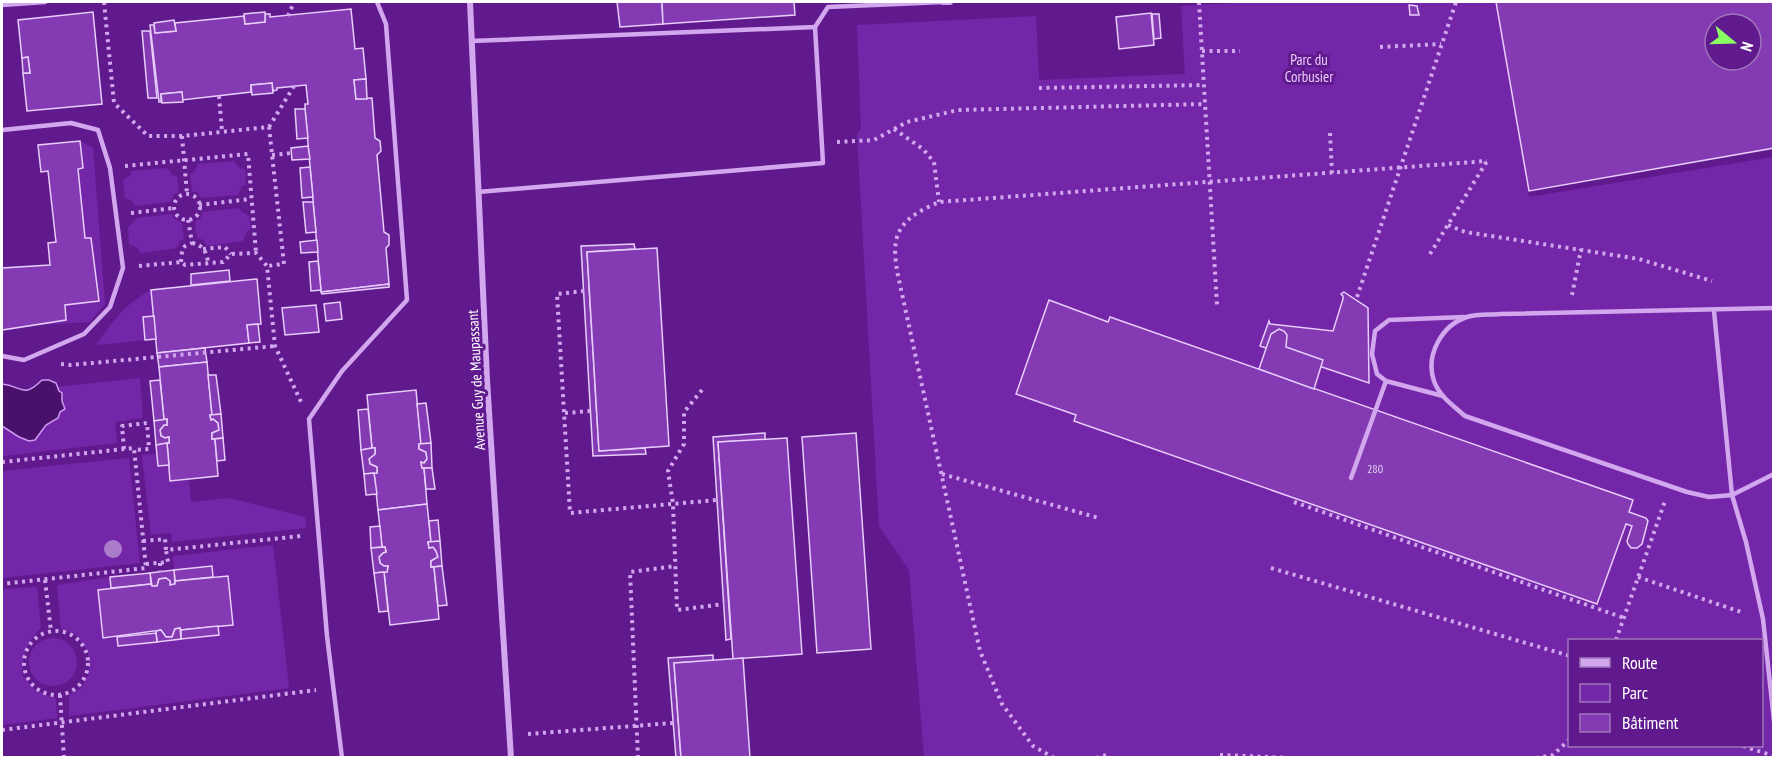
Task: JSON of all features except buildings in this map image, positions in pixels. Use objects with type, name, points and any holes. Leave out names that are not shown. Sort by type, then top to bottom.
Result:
[{"type":"street","name":"Avenue Guy de Maupassant","points":[[470,2],[487,380],[511,758]]},
{"type":"street","points":[[943,2],[950,2]]},
{"type":"lane","points":[[2,6],[45,2]]},
{"type":"lane","points":[[342,758],[317,534],[309,419],[342,371],[407,300],[386,24],[377,2]]},
{"type":"lane","points":[[478,192],[823,163],[815,27],[828,7],[943,2]]},
{"type":"lane","points":[[471,41],[815,27]]},
{"type":"lane","points":[[2,130],[71,123],[98,130],[110,168],[123,268],[110,307],[84,334],[24,360],[2,356]]},
{"type":"lane","points":[[1443,396],[1386,381],[1377,374],[1372,354],[1375,331],[1389,320],[1500,314],[1773,308]]},
{"type":"lane","points":[[1714,311],[1732,495],[1746,542],[1763,619],[1773,721]]},
{"type":"lane","points":[[1467,317],[1438,337],[1432,359],[1434,380],[1443,396],[1465,416],[1670,486],[1709,497],[1732,495],[1773,474]]},
{"type":"lane","points":[[1352,477],[1386,381]]},
{"type":"path","points":[[104,2],[114,103],[148,136],[182,136],[222,130],[269,127]]},
{"type":"path","points":[[288,16],[294,2]]},
{"type":"path","points":[[1199,2],[1217,305]]},
{"type":"path","points":[[1357,297],[1456,2]]},
{"type":"path","points":[[1380,47],[1441,44]]},
{"type":"path","points":[[1202,51],[1240,51]]},
{"type":"path","points":[[1039,88],[1204,85]]},
{"type":"path","points":[[267,266],[284,264],[269,127],[294,86]]},
{"type":"path","points":[[219,96],[222,130]]},
{"type":"path","points":[[822,143],[874,140],[907,122],[958,110],[1206,104]]},
{"type":"path","points":[[894,129],[923,149],[934,162],[939,202]]},
{"type":"path","points":[[1330,133],[1332,173]]},
{"type":"path","points":[[182,136],[187,194]]},
{"type":"path","points":[[272,155],[291,153]]},
{"type":"path","points":[[110,168],[248,154],[256,254],[267,266],[275,346],[309,419]]},
{"type":"path","points":[[1054,758],[1033,746],[1002,704],[980,651],[897,271],[896,241],[903,226],[915,212],[939,202],[1487,161],[1430,254]]},
{"type":"path","points":[[187,194],[195,197],[199,204],[196,216],[188,219],[180,218],[174,208],[176,200],[187,194]]},
{"type":"path","points":[[199,204],[251,199]]},
{"type":"path","points":[[116,215],[174,208]]},
{"type":"path","points":[[188,219],[192,243]]},
{"type":"path","points":[[1448,225],[1465,232],[1639,259],[1712,281]]},
{"type":"path","points":[[182,262],[182,251],[185,246],[192,243],[197,244],[207,254],[208,264]]},
{"type":"path","points":[[203,249],[225,247],[231,254]]},
{"type":"path","points":[[1581,249],[1572,295],[1583,296]]},
{"type":"path","points":[[123,268],[182,262],[185,265],[208,264],[223,262],[231,254],[256,254]]},
{"type":"path","points":[[584,291],[557,294],[570,513],[717,500]]},
{"type":"path","points":[[71,365],[275,346]]},
{"type":"path","points":[[702,390],[684,412],[684,444],[668,471],[673,504],[677,610],[724,604]]},
{"type":"path","points":[[565,413],[590,411]]},
{"type":"path","points":[[2,462],[134,448],[134,450],[149,449],[147,423],[122,426],[124,449]]},
{"type":"path","points":[[148,433],[155,432]]},
{"type":"path","points":[[2,584],[146,568],[134,450]]},
{"type":"path","points":[[942,474],[1099,518]]},
{"type":"path","points":[[1616,639],[1670,486]]},
{"type":"path","points":[[1294,502],[1624,618]]},
{"type":"path","points":[[166,550],[317,534]]},
{"type":"path","points":[[143,541],[165,539],[168,562],[146,564]]},
{"type":"path","points":[[160,562],[160,572]]},
{"type":"path","points":[[638,758],[630,572],[676,566]]},
{"type":"path","points":[[1272,568],[1568,656]]},
{"type":"path","points":[[1638,578],[1763,619]]},
{"type":"path","points":[[45,580],[51,632]]},
{"type":"path","points":[[51,632],[70,635],[84,649],[87,658],[84,678],[70,692],[60,695],[49,695],[38,691],[25,674],[23,663],[31,642],[40,635],[51,632]]},
{"type":"path","points":[[2,730],[334,688]]},
{"type":"path","points":[[60,695],[64,758]]},
{"type":"path","points":[[510,735],[673,723]]},
{"type":"path","points":[[1536,758],[1553,755],[1568,740]]},
{"type":"path","points":[[1746,747],[1773,756]]},
{"type":"path","points":[[1096,758],[1110,754]]},
{"type":"path","points":[[1220,756],[1293,758]]},
{"type":"green space","name":"Parc du Corbusier","points":[[1251,2],[1496,2],[1529,197],[1773,157],[1773,757],[924,757],[909,570],[879,526],[857,134],[861,129],[857,25],[1036,16],[1039,80],[1185,74],[1181,6]]},
{"type":"green space","points":[[80,141],[93,148],[105,304],[90,322],[40,325],[40,323],[66,320],[65,305],[99,300],[92,239],[85,238],[78,169],[83,168]]},
{"type":"green space","points":[[234,161],[239,168],[245,169],[246,185],[242,186],[238,195],[201,198],[198,193],[192,191],[190,174],[194,172],[198,164]]},
{"type":"green space","points":[[167,168],[172,175],[177,176],[179,192],[174,194],[171,202],[135,206],[133,201],[125,198],[123,180],[131,175],[131,171]]},
{"type":"green space","points":[[239,208],[249,216],[251,229],[246,233],[243,241],[207,246],[204,240],[197,238],[195,222],[200,219],[203,212]]},
{"type":"green space","points":[[172,214],[182,223],[184,239],[180,241],[177,248],[140,253],[138,248],[129,244],[128,228],[137,218]]},
{"type":"green space","points":[[151,290],[154,316],[143,317],[145,340],[96,345],[120,314]]},
{"type":"green space","points":[[140,378],[143,418],[115,422],[117,443],[2,456],[2,426],[29,441],[39,435],[62,401],[62,393],[57,387]]},
{"type":"green space","points":[[156,454],[158,466],[169,465],[170,481],[189,479],[191,502],[229,498],[305,517],[306,528],[172,542],[171,533],[151,535],[142,455]]},
{"type":"green space","points":[[129,458],[140,563],[2,578],[2,471]]},
{"type":"green space","points":[[273,545],[289,688],[69,716],[69,695],[81,688],[89,674],[88,651],[75,634],[61,629],[57,585],[110,577],[111,588],[98,590],[102,638],[117,637],[118,645],[219,635],[218,626],[233,624],[228,576],[213,577],[212,566],[174,570],[173,556]]},
{"type":"green space","points":[[37,587],[41,628],[26,649],[22,675],[35,690],[56,699],[57,718],[2,725],[2,589]]},
{"type":"green space","points":[[48,638],[58,638],[73,648],[77,662],[76,671],[67,682],[58,686],[48,686],[33,676],[29,667],[29,657],[39,642]]},
{"type":"shaded area","points":[[42,380],[56,383],[62,393],[65,409],[60,412],[58,418],[46,425],[35,440],[29,441],[2,426],[2,384],[26,390],[36,386]]}]
